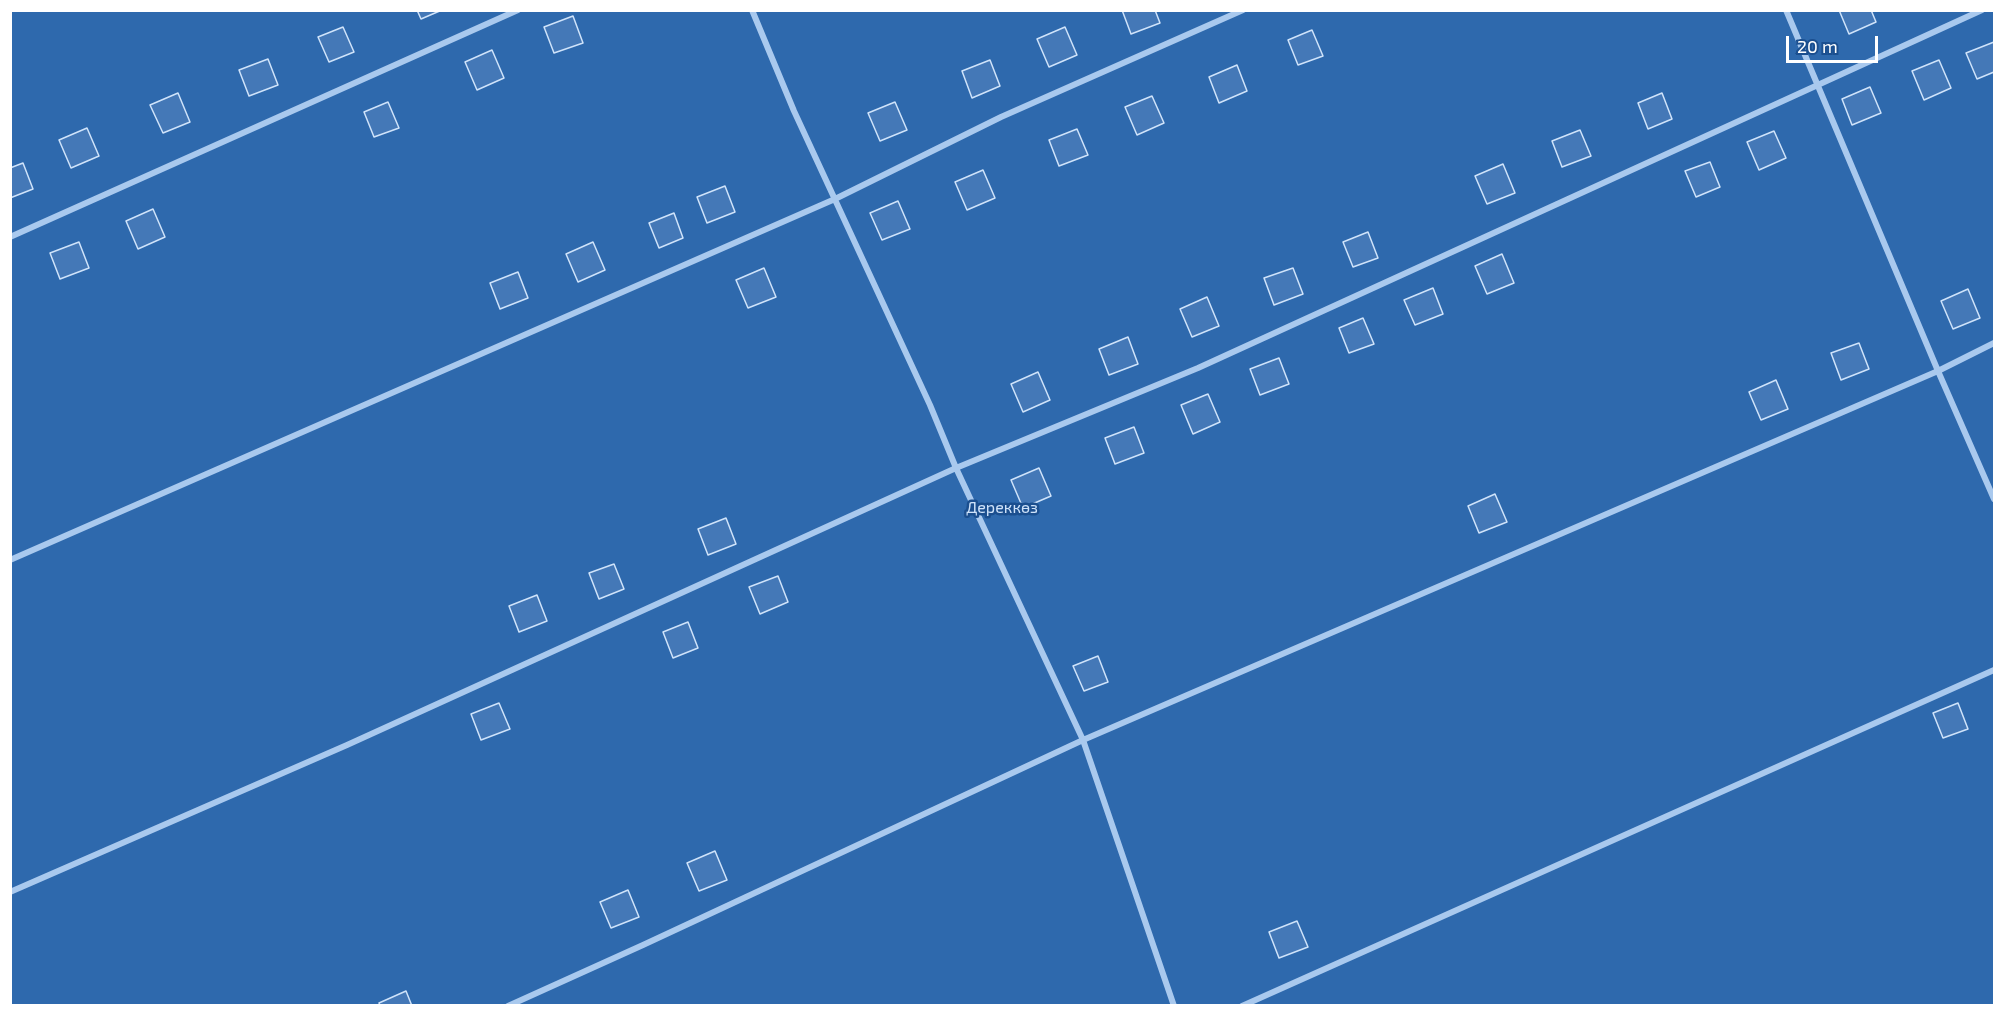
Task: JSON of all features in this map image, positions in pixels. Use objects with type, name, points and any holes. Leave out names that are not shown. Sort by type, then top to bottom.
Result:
[{"type":"street","points":[[10,237],[518,10]]},
{"type":"street","points":[[752,10],[794,111],[930,405],[956,468],[1083,740],[1174,1005]]},
{"type":"street","points":[[10,560],[835,199],[1001,117],[1243,10]]},
{"type":"street","points":[[1786,10],[1938,371],[1995,500]]},
{"type":"street","points":[[10,892],[347,745],[956,468],[1198,368],[1982,10]]},
{"type":"street","points":[[508,1005],[643,945],[1083,740],[1938,371],[1995,343]]},
{"type":"street","points":[[1242,1005],[1995,670]]},
{"type":"green space","name":"Дереккөз","points":[[11,11],[1994,11],[1994,1005],[11,1005]]},
{"type":"building","points":[[417,10],[442,10],[421,19]]},
{"type":"building","points":[[1122,10],[1155,10],[1160,23],[1131,34]]},
{"type":"building","points":[[1839,10],[1871,10],[1876,22],[1849,34]]},
{"type":"building","points":[[573,16],[583,43],[554,53],[544,27]]},
{"type":"building","points":[[343,27],[354,52],[329,62],[318,37]]},
{"type":"building","points":[[1065,27],[1077,55],[1049,67],[1037,39]]},
{"type":"building","points":[[1312,30],[1323,56],[1298,65],[1288,40]]},
{"type":"building","points":[[1994,42],[1994,72],[1977,79],[1966,53]]},
{"type":"building","points":[[492,50],[504,78],[477,90],[465,62]]},
{"type":"building","points":[[268,59],[278,85],[249,96],[239,70]]},
{"type":"building","points":[[990,60],[1000,86],[972,98],[962,71]]},
{"type":"building","points":[[1939,60],[1951,88],[1924,100],[1912,71]]},
{"type":"building","points":[[1237,65],[1247,91],[1219,103],[1209,77]]},
{"type":"building","points":[[1870,87],[1881,113],[1852,125],[1842,99]]},
{"type":"building","points":[[178,93],[190,122],[163,133],[150,105]]},
{"type":"building","points":[[1662,93],[1672,119],[1648,129],[1638,103]]},
{"type":"building","points":[[1152,96],[1164,123],[1137,135],[1125,107]]},
{"type":"building","points":[[388,102],[399,128],[374,137],[364,112]]},
{"type":"building","points":[[895,102],[907,130],[880,141],[868,113]]},
{"type":"building","points":[[87,128],[99,156],[71,168],[59,140]]},
{"type":"building","points":[[1077,129],[1088,155],[1059,166],[1049,140]]},
{"type":"building","points":[[1580,130],[1591,156],[1562,167],[1552,141]]},
{"type":"building","points":[[1774,131],[1786,158],[1759,170],[1747,142]]},
{"type":"building","points":[[1710,162],[1720,187],[1696,197],[1685,171]]},
{"type":"building","points":[[23,163],[33,189],[10,198],[10,168]]},
{"type":"building","points":[[1503,164],[1515,193],[1487,204],[1475,176]]},
{"type":"building","points":[[983,170],[995,198],[967,210],[955,182]]},
{"type":"building","points":[[725,186],[735,212],[707,223],[697,197]]},
{"type":"building","points":[[898,201],[910,229],[882,240],[870,213]]},
{"type":"building","points":[[153,209],[165,237],[138,249],[126,221]]},
{"type":"building","points":[[674,213],[683,238],[659,248],[649,223]]},
{"type":"building","points":[[1368,232],[1378,258],[1353,267],[1343,242]]},
{"type":"building","points":[[79,242],[89,268],[60,279],[50,253]]},
{"type":"building","points":[[593,242],[605,270],[578,282],[566,254]]},
{"type":"building","points":[[1502,254],[1514,283],[1487,294],[1475,266]]},
{"type":"building","points":[[764,268],[776,297],[748,308],[736,280]]},
{"type":"building","points":[[1293,268],[1303,294],[1274,305],[1264,278]]},
{"type":"building","points":[[518,272],[528,298],[500,309],[490,283]]},
{"type":"building","points":[[1433,288],[1443,314],[1415,325],[1404,300]]},
{"type":"building","points":[[1968,289],[1980,318],[1953,329],[1941,301]]},
{"type":"building","points":[[1207,297],[1219,326],[1192,337],[1180,309]]},
{"type":"building","points":[[1363,318],[1374,344],[1349,353],[1339,328]]},
{"type":"building","points":[[1128,337],[1138,364],[1109,375],[1099,349]]},
{"type":"building","points":[[1859,343],[1869,369],[1841,380],[1831,353]]},
{"type":"building","points":[[1279,358],[1289,384],[1260,395],[1250,369]]},
{"type":"building","points":[[1038,372],[1050,400],[1023,412],[1011,384]]},
{"type":"building","points":[[1776,380],[1788,409],[1761,420],[1749,392]]},
{"type":"building","points":[[1208,394],[1220,422],[1193,434],[1181,405]]},
{"type":"building","points":[[1134,427],[1144,453],[1115,464],[1105,438]]},
{"type":"building","points":[[1039,468],[1051,496],[1023,508],[1011,480]]},
{"type":"building","points":[[1495,494],[1507,522],[1479,533],[1468,506]]},
{"type":"building","points":[[726,518],[736,544],[708,555],[698,529]]},
{"type":"building","points":[[614,564],[624,589],[599,599],[589,573]]},
{"type":"building","points":[[778,576],[788,602],[760,614],[749,587]]},
{"type":"building","points":[[537,595],[547,621],[519,632],[509,606]]},
{"type":"building","points":[[688,622],[698,648],[673,658],[663,632]]},
{"type":"building","points":[[1098,656],[1108,682],[1084,691],[1073,666]]},
{"type":"building","points":[[499,703],[510,729],[481,740],[471,714]]},
{"type":"building","points":[[1958,703],[1968,729],[1943,738],[1933,713]]},
{"type":"building","points":[[715,851],[727,880],[699,891],[687,863]]},
{"type":"building","points":[[628,890],[639,917],[611,928],[600,902]]},
{"type":"building","points":[[1297,921],[1308,947],[1279,958],[1269,932]]},
{"type":"building","points":[[406,991],[412,1006],[380,1006],[379,1003]]}]
